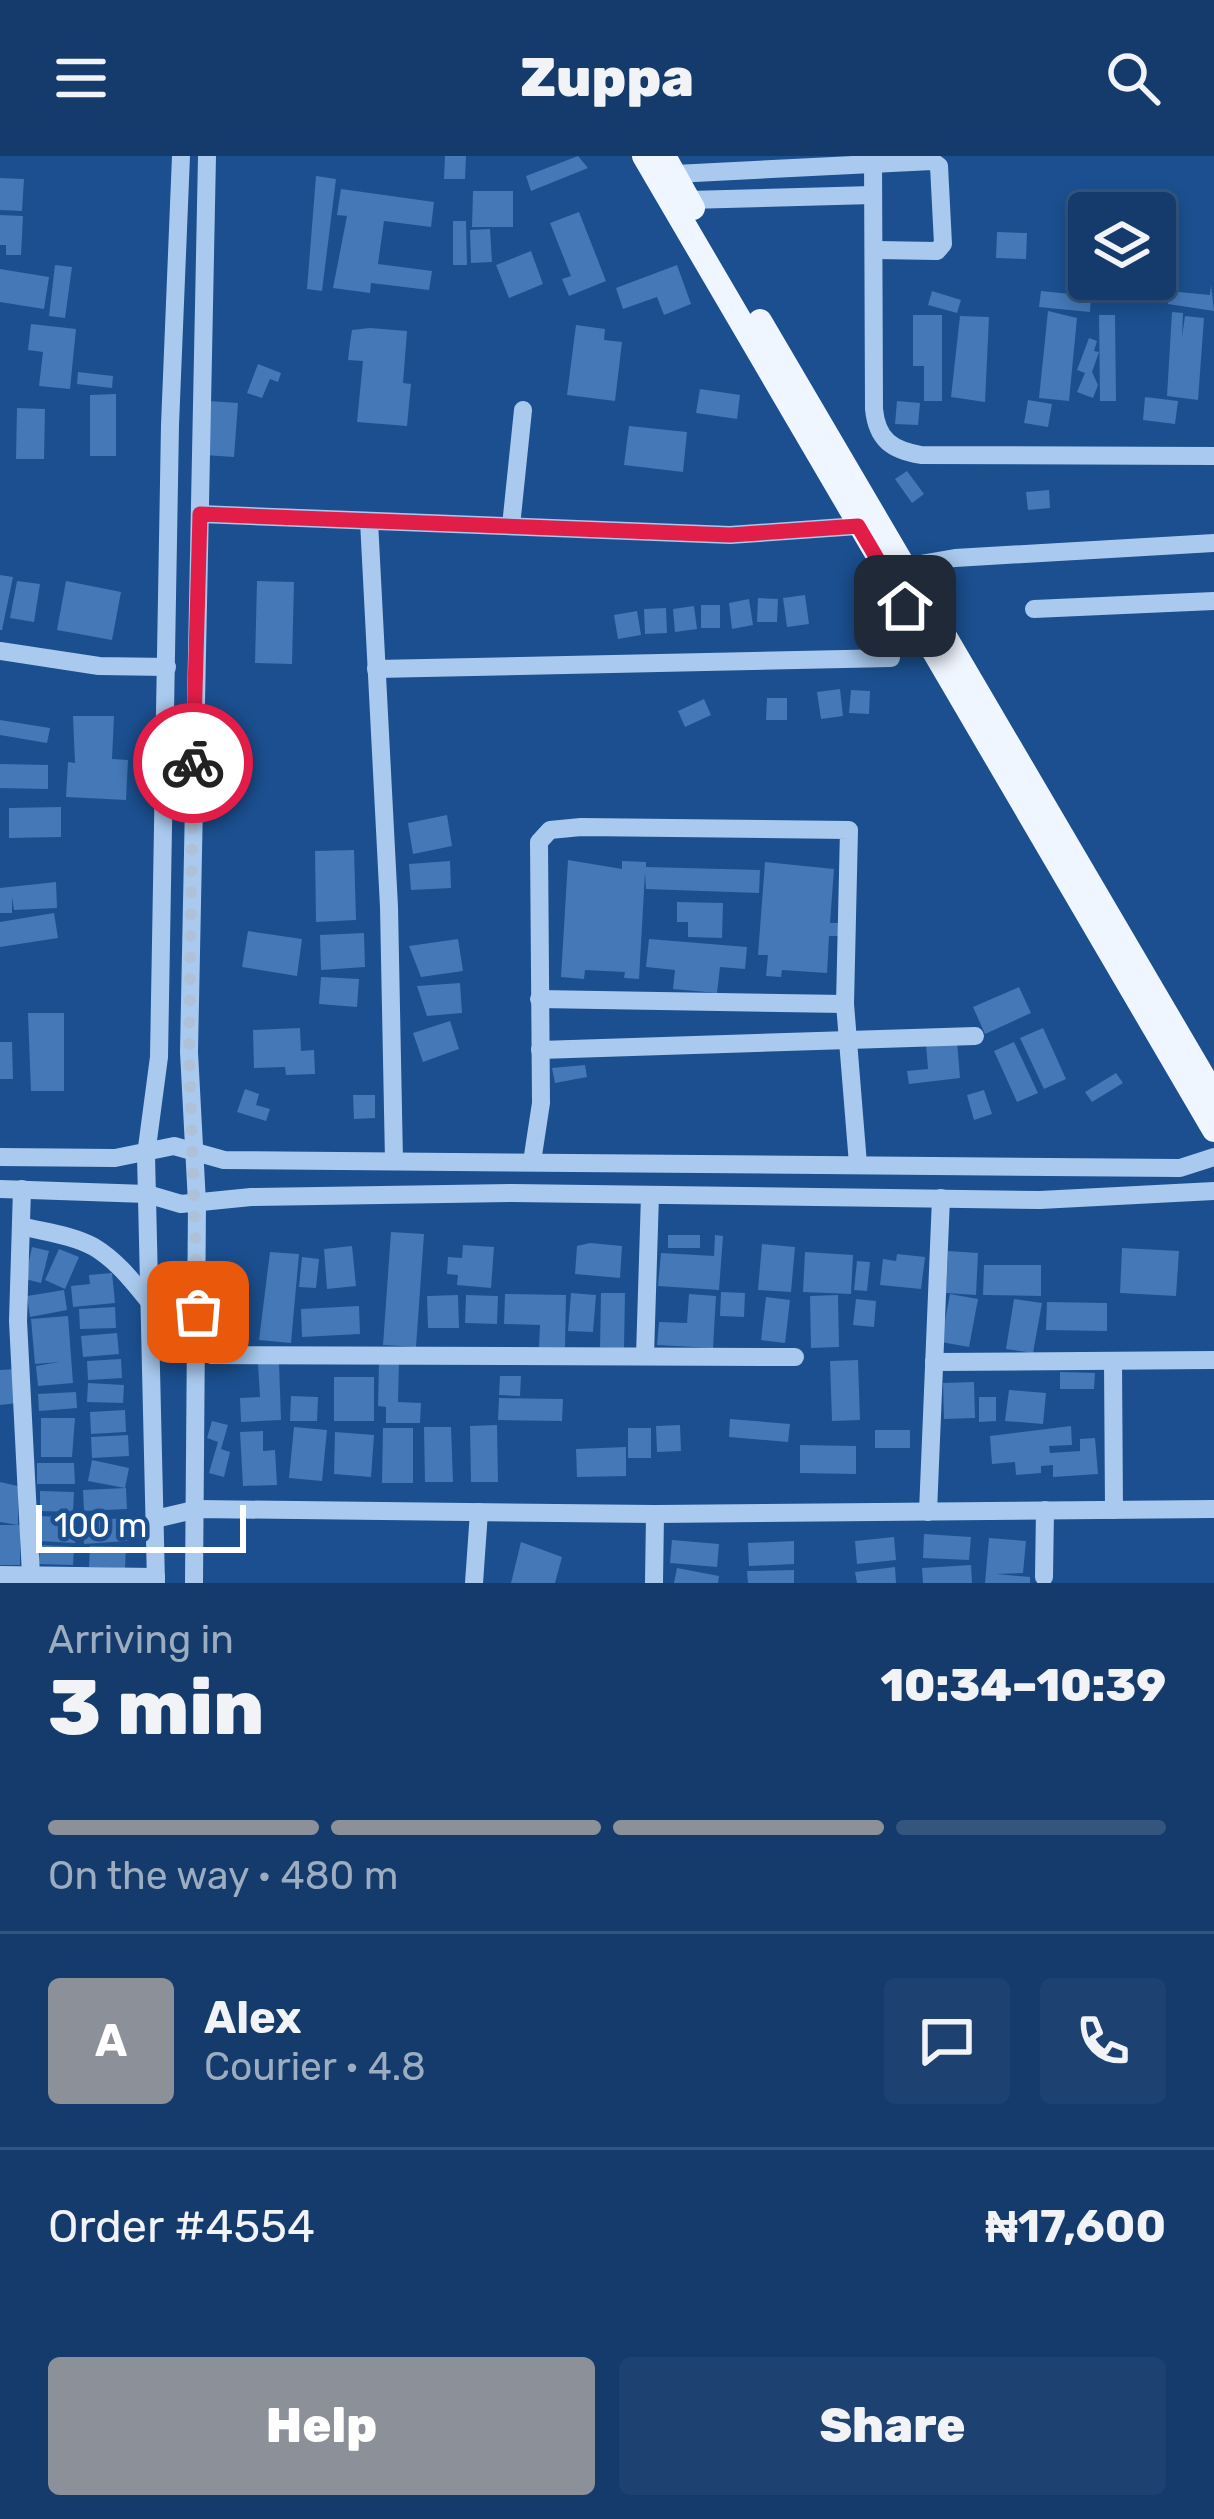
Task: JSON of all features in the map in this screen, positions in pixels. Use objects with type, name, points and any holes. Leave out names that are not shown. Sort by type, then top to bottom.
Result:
[{"type":"main road","points":[[644,156],[1214,1130]]},
{"type":"main road","points":[[670,165],[1214,1095]]},
{"type":"street","points":[[0,1575],[156,1580],[146,1155],[159,1057],[181,156]]},
{"type":"street","points":[[194,1583],[197,1203],[189,1052],[207,156]]},
{"type":"street","points":[[873,160],[876,427],[897,451],[1214,456]]},
{"type":"street","points":[[670,165],[932,161],[944,174],[943,244],[937,250],[876,250]]},
{"type":"street","points":[[688,200],[873,195]]},
{"type":"street","points":[[511,526],[523,410]]},
{"type":"street","points":[[200,514],[730,535],[858,526]]},
{"type":"street","points":[[370,520],[394,1161]]},
{"type":"street","points":[[903,567],[955,558],[1214,543]]},
{"type":"street","points":[[1034,609],[1214,601]]},
{"type":"street","points":[[0,651],[99,666],[167,667]]},
{"type":"street","points":[[376,669],[891,658]]},
{"type":"street","points":[[532,1162],[542,1103],[539,842],[550,830],[849,830],[845,1004],[852,1040],[858,1164]]},
{"type":"street","points":[[538,999],[845,1004]]},
{"type":"street","points":[[540,1050],[975,1036]]},
{"type":"street","points":[[0,1157],[146,1155],[174,1146],[224,1160],[1180,1168],[1214,1156]]},
{"type":"street","points":[[0,1189],[146,1194],[166,1203],[274,1196],[941,1198],[1214,1191]]},
{"type":"street","points":[[22,1189],[9,1320],[31,1575]]},
{"type":"street","points":[[645,1356],[650,1195]]},
{"type":"street","points":[[928,1512],[941,1198]]},
{"type":"street","points":[[21,1226],[96,1248],[148,1297],[172,1329],[198,1349],[228,1357],[795,1357]]},
{"type":"street","points":[[934,1362],[1214,1360]]},
{"type":"street","points":[[1113,1362],[1114,1510]]},
{"type":"street","points":[[155,1519],[198,1509],[656,1514],[1214,1509]]},
{"type":"street","points":[[1044,1576],[1046,1510]]},
{"type":"street","points":[[474,1583],[479,1513]]},
{"type":"street","points":[[654,1583],[656,1514]]},
{"type":"building","points":[[445,156],[466,156],[465,179],[444,179]]},
{"type":"building","points":[[578,156],[588,168],[531,191],[526,176]]},
{"type":"building","points":[[316,176],[336,179],[322,291],[307,289]]},
{"type":"building","points":[[0,178],[24,179],[22,211],[0,210]]},
{"type":"building","points":[[341,189],[434,202],[431,227],[384,221],[378,264],[432,271],[429,290],[371,283],[370,293],[333,288],[347,216],[337,215]]},
{"type":"building","points":[[473,191],[513,191],[513,227],[472,227]]},
{"type":"building","points":[[579,212],[606,281],[569,296],[562,279],[571,276],[550,223]]},
{"type":"building","points":[[0,215],[23,216],[21,255],[6,255],[6,245],[0,245]]},
{"type":"building","points":[[453,221],[466,221],[467,265],[453,265]]},
{"type":"building","points":[[490,229],[492,262],[471,263],[470,230]]},
{"type":"building","points":[[997,232],[1027,233],[1026,259],[996,258]]},
{"type":"building","points":[[531,251],[543,284],[509,298],[496,265]]},
{"type":"building","points":[[55,265],[72,267],[65,318],[49,316]]},
{"type":"building","points":[[677,265],[691,304],[664,315],[657,297],[623,309],[616,288]]},
{"type":"building","points":[[0,269],[49,277],[44,309],[0,302]]},
{"type":"building","points":[[1211,285],[1214,311],[1168,304],[1176,300],[1176,292],[1210,295]]},
{"type":"building","points":[[932,291],[961,300],[957,313],[928,305]]},
{"type":"building","points":[[1041,291],[1068,294],[1068,300],[1091,300],[1090,312],[1039,307]]},
{"type":"building","points":[[1048,311],[1077,318],[1069,401],[1039,398]]},
{"type":"building","points":[[1172,312],[1183,313],[1182,337],[1185,316],[1204,318],[1198,400],[1167,396]]},
{"type":"building","points":[[913,315],[942,315],[942,401],[924,401],[924,366],[913,366]]},
{"type":"building","points":[[1099,315],[1115,315],[1116,401],[1100,401]]},
{"type":"building","points":[[960,316],[989,317],[985,402],[951,397]]},
{"type":"building","points":[[31,324],[76,329],[70,389],[39,386],[43,352],[28,350]]},
{"type":"building","points":[[576,325],[605,329],[604,340],[622,342],[615,401],[567,395]]},
{"type":"building","points":[[352,330],[407,331],[403,383],[411,384],[407,426],[357,422],[363,361],[348,360],[350,343]]},
{"type":"building","points":[[1089,338],[1097,341],[1094,351],[1099,352],[1092,372],[1098,385],[1093,398],[1077,392],[1085,373],[1077,370]]},
{"type":"building","points":[[258,364],[281,373],[278,382],[270,379],[262,398],[247,393]]},
{"type":"building","points":[[78,372],[113,376],[112,388],[77,384]]},
{"type":"building","points":[[700,389],[740,395],[737,419],[696,413]]},
{"type":"building","points":[[116,394],[116,456],[90,456],[90,395]]},
{"type":"building","points":[[1145,397],[1178,401],[1175,424],[1143,420]]},
{"type":"building","points":[[1028,400],[1052,404],[1048,427],[1024,423]]},
{"type":"building","points":[[208,401],[238,403],[234,457],[204,455]]},
{"type":"building","points":[[897,401],[920,403],[918,425],[895,424]]},
{"type":"building","points":[[17,408],[45,409],[44,459],[16,459]]},
{"type":"building","points":[[629,426],[687,432],[683,472],[624,465]]},
{"type":"building","points":[[907,471],[924,494],[912,503],[895,479]]},
{"type":"building","points":[[1049,490],[1050,508],[1028,510],[1026,492]]},
{"type":"building","points":[[0,575],[13,577],[2,630],[0,630]]},
{"type":"building","points":[[17,581],[40,584],[34,622],[10,618]]},
{"type":"building","points":[[66,581],[121,592],[112,640],[57,630]]},
{"type":"building","points":[[257,581],[294,582],[292,664],[255,663]]},
{"type":"building","points":[[805,595],[809,624],[787,627],[783,598]]},
{"type":"building","points":[[758,598],[778,599],[777,622],[757,622]]},
{"type":"building","points":[[749,599],[753,625],[732,629],[729,603]]},
{"type":"building","points":[[701,605],[720,605],[720,628],[701,628]]},
{"type":"building","points":[[694,606],[697,629],[675,632],[673,609]]},
{"type":"building","points":[[666,608],[667,633],[645,634],[644,609]]},
{"type":"building","points":[[637,611],[641,635],[618,639],[614,615]]},
{"type":"building","points":[[840,689],[843,716],[821,719],[817,692]]},
{"type":"building","points":[[851,690],[870,691],[869,714],[849,713]]},
{"type":"building","points":[[767,698],[787,698],[787,720],[766,720]]},
{"type":"building","points":[[704,699],[711,715],[685,727],[678,711]]},
{"type":"building","points":[[73,716],[114,716],[112,759],[128,760],[126,800],[66,797],[68,762],[75,763]]},
{"type":"building","points":[[0,720],[50,728],[47,743],[0,735]]},
{"type":"building","points":[[0,764],[48,765],[48,789],[0,788]]},
{"type":"building","points":[[61,807],[61,837],[9,838],[9,808]]},
{"type":"building","points":[[447,815],[452,846],[413,854],[408,823]]},
{"type":"building","points":[[354,850],[356,920],[316,922],[315,851]]},
{"type":"building","points":[[568,860],[622,869],[622,861],[646,862],[646,867],[760,870],[759,893],[646,889],[645,873],[639,979],[624,978],[625,972],[585,970],[584,979],[561,977]]},
{"type":"building","points":[[450,861],[451,888],[411,890],[409,864]]},
{"type":"building","points":[[765,862],[834,869],[830,923],[840,923],[839,936],[829,936],[827,973],[782,970],[781,977],[766,976],[768,955],[758,955]]},
{"type":"building","points":[[56,882],[57,908],[14,910],[12,897],[12,913],[0,913],[0,888]]},
{"type":"building","points":[[677,902],[723,903],[722,938],[688,937],[688,922],[677,922]]},
{"type":"building","points":[[54,913],[58,938],[0,947],[0,922]]},
{"type":"building","points":[[248,931],[302,939],[297,976],[242,967]]},
{"type":"building","points":[[364,933],[365,967],[321,970],[320,935]]},
{"type":"building","points":[[458,939],[463,971],[421,977],[409,946]]},
{"type":"building","points":[[649,939],[747,947],[745,969],[720,967],[717,993],[673,989],[675,970],[646,967]]},
{"type":"building","points":[[321,977],[359,979],[357,1007],[319,1004]]},
{"type":"building","points":[[460,983],[462,1013],[427,1016],[417,986]]},
{"type":"building","points":[[1019,987],[1031,1013],[985,1034],[973,1007]]},
{"type":"building","points":[[28,1013],[64,1013],[64,1091],[31,1091]]},
{"type":"building","points":[[450,1021],[459,1049],[423,1062],[413,1033]]},
{"type":"building","points":[[300,1028],[301,1051],[314,1050],[315,1074],[286,1075],[285,1067],[254,1068],[253,1030]]},
{"type":"building","points":[[1043,1028],[1066,1079],[1044,1089],[1020,1038]]},
{"type":"building","points":[[957,1041],[960,1078],[909,1084],[907,1071],[928,1069],[926,1044]]},
{"type":"building","points":[[0,1042],[12,1042],[13,1079],[0,1079]]},
{"type":"building","points":[[1014,1042],[1038,1093],[1017,1102],[994,1051]]},
{"type":"building","points":[[585,1065],[587,1077],[555,1083],[552,1068]]},
{"type":"building","points":[[1116,1073],[1123,1083],[1092,1102],[1085,1092]]},
{"type":"building","points":[[245,1089],[259,1094],[256,1105],[270,1109],[266,1121],[237,1112]]},
{"type":"building","points":[[984,1090],[992,1114],[974,1120],[967,1095]]},
{"type":"building","points":[[353,1095],[375,1095],[375,1118],[354,1119]]},
{"type":"building","points":[[391,1232],[424,1234],[416,1347],[383,1345]]},
{"type":"building","points":[[668,1235],[700,1235],[700,1248],[668,1248]]},
{"type":"building","points":[[715,1235],[723,1236],[719,1290],[658,1286],[661,1253],[714,1256]]},
{"type":"building","points":[[762,1244],[795,1247],[791,1292],[758,1290]]},
{"type":"building","points":[[463,1245],[494,1247],[491,1288],[457,1285],[458,1275],[447,1274],[448,1257],[462,1258]]},
{"type":"building","points":[[352,1246],[356,1286],[327,1289],[324,1249]]},
{"type":"building","points":[[577,1246],[622,1246],[620,1278],[575,1274]]},
{"type":"building","points":[[32,1247],[49,1251],[41,1283],[25,1279]]},
{"type":"building","points":[[1122,1248],[1179,1251],[1176,1296],[1120,1293]]},
{"type":"building","points":[[59,1249],[79,1257],[65,1289],[45,1280]]},
{"type":"building","points":[[948,1251],[978,1253],[976,1295],[946,1293]]},
{"type":"building","points":[[270,1252],[299,1254],[291,1343],[259,1340]]},
{"type":"building","points":[[805,1252],[853,1255],[851,1294],[803,1292]]},
{"type":"building","points":[[897,1254],[925,1257],[921,1289],[880,1285],[883,1259],[896,1261]]},
{"type":"building","points":[[302,1257],[319,1259],[316,1288],[299,1287]]},
{"type":"building","points":[[857,1261],[870,1262],[867,1291],[854,1290]]},
{"type":"building","points":[[984,1265],[1041,1265],[1041,1296],[983,1295]]},
{"type":"building","points":[[112,1273],[115,1303],[73,1307],[71,1286],[90,1284],[89,1275]]},
{"type":"building","points":[[64,1290],[67,1310],[30,1317],[27,1296]]},
{"type":"building","points":[[721,1292],[745,1293],[744,1317],[720,1316]]},
{"type":"building","points":[[571,1293],[596,1295],[593,1332],[568,1331]]},
{"type":"building","points":[[601,1293],[625,1293],[624,1348],[600,1347]]},
{"type":"building","points":[[505,1294],[566,1295],[565,1347],[539,1347],[540,1325],[504,1324]]},
{"type":"building","points":[[689,1294],[716,1296],[713,1348],[657,1345],[659,1322],[687,1323]]},
{"type":"building","points":[[950,1294],[978,1299],[969,1347],[941,1342]]},
{"type":"building","points":[[458,1295],[459,1328],[428,1328],[427,1296]]},
{"type":"building","points":[[466,1295],[498,1296],[497,1324],[465,1323]]},
{"type":"building","points":[[838,1295],[839,1347],[811,1348],[810,1296]]},
{"type":"building","points":[[766,1297],[790,1300],[785,1343],[761,1340]]},
{"type":"building","points":[[856,1299],[876,1301],[874,1327],[853,1325]]},
{"type":"building","points":[[1014,1299],[1042,1303],[1033,1353],[1006,1349]]},
{"type":"building","points":[[1047,1302],[1107,1303],[1107,1331],[1046,1330]]},
{"type":"building","points":[[359,1306],[360,1334],[302,1337],[301,1309]]},
{"type":"building","points":[[115,1307],[116,1328],[80,1329],[79,1309]]},
{"type":"building","points":[[68,1316],[73,1383],[38,1386],[36,1366],[59,1362],[35,1364],[31,1319]]},
{"type":"building","points":[[117,1333],[119,1354],[83,1357],[81,1336]]},
{"type":"building","points":[[121,1359],[122,1378],[88,1380],[87,1361]]},
{"type":"building","points":[[858,1360],[860,1420],[832,1421],[830,1361]]},
{"type":"building","points":[[279,1363],[281,1420],[241,1422],[240,1398],[260,1397],[258,1364]]},
{"type":"building","points":[[379,1363],[399,1363],[398,1402],[421,1403],[420,1423],[386,1423],[386,1407],[378,1406]]},
{"type":"building","points":[[16,1369],[18,1403],[0,1405],[0,1370]]},
{"type":"building","points":[[1060,1372],[1095,1373],[1094,1389],[1060,1389]]},
{"type":"building","points":[[500,1376],[521,1376],[520,1396],[499,1395]]},
{"type":"building","points":[[334,1377],[374,1377],[374,1421],[334,1421]]},
{"type":"building","points":[[974,1382],[975,1418],[944,1419],[943,1383]]},
{"type":"building","points":[[88,1383],[124,1385],[123,1403],[87,1402]]},
{"type":"building","points":[[1009,1390],[1046,1393],[1043,1424],[1005,1421]]},
{"type":"building","points":[[76,1392],[77,1408],[39,1411],[38,1394]]},
{"type":"building","points":[[291,1396],[318,1397],[317,1421],[290,1421]]},
{"type":"building","points":[[979,1397],[996,1397],[996,1421],[979,1422]]},
{"type":"building","points":[[499,1398],[563,1399],[562,1421],[498,1420]]},
{"type":"building","points":[[125,1410],[126,1432],[91,1434],[90,1412]]},
{"type":"building","points":[[41,1418],[75,1418],[72,1457],[41,1457]]},
{"type":"building","points":[[730,1419],[790,1424],[788,1442],[729,1437]]},
{"type":"building","points":[[212,1421],[228,1425],[221,1449],[230,1452],[224,1477],[209,1473],[218,1442],[207,1438]]},
{"type":"building","points":[[497,1425],[498,1482],[471,1482],[470,1426]]},
{"type":"building","points":[[680,1425],[681,1451],[657,1452],[656,1426]]},
{"type":"building","points":[[1071,1426],[1072,1445],[1049,1446],[1050,1453],[1080,1451],[1080,1439],[1095,1438],[1098,1474],[1053,1477],[1053,1465],[1041,1466],[1041,1473],[1016,1475],[1015,1462],[992,1464],[990,1436]]},
{"type":"building","points":[[294,1427],[327,1430],[322,1481],[289,1478]]},
{"type":"building","points":[[424,1427],[451,1427],[453,1482],[425,1482]]},
{"type":"building","points":[[383,1428],[413,1428],[413,1483],[382,1483]]},
{"type":"building","points":[[628,1428],[651,1428],[651,1458],[628,1458]]},
{"type":"building","points":[[875,1430],[910,1430],[910,1448],[875,1448]]},
{"type":"building","points":[[263,1431],[263,1451],[275,1450],[277,1485],[243,1486],[240,1432]]},
{"type":"building","points":[[335,1432],[374,1435],[371,1477],[334,1474]]},
{"type":"building","points":[[128,1435],[129,1456],[92,1458],[91,1437]]},
{"type":"building","points":[[800,1445],[856,1446],[856,1474],[800,1473]]},
{"type":"building","points":[[626,1447],[626,1476],[577,1477],[576,1449]]},
{"type":"building","points":[[92,1460],[129,1468],[125,1488],[88,1481]]},
{"type":"building","points":[[37,1463],[74,1463],[75,1484],[37,1484]]},
{"type":"building","points":[[0,1482],[18,1486],[18,1525],[0,1522]]},
{"type":"building","points":[[126,1488],[127,1509],[84,1511],[83,1490]]},
{"type":"building","points":[[40,1491],[74,1492],[73,1512],[40,1511]]},
{"type":"building","points":[[41,1516],[76,1518],[75,1543],[39,1541]]},
{"type":"building","points":[[125,1518],[127,1541],[84,1544],[82,1521]]},
{"type":"building","points":[[0,1525],[20,1525],[20,1565],[0,1565]]},
{"type":"building","points":[[924,1534],[971,1537],[969,1560],[923,1558]]},
{"type":"building","points":[[894,1537],[896,1560],[857,1564],[855,1541]]},
{"type":"building","points":[[989,1538],[1026,1541],[1023,1573],[996,1574],[1030,1577],[1030,1583],[985,1583]]},
{"type":"building","points":[[672,1540],[719,1544],[717,1567],[670,1563]]},
{"type":"building","points":[[794,1541],[794,1564],[749,1566],[748,1543]]},
{"type":"building","points":[[521,1542],[562,1557],[555,1583],[511,1583]]},
{"type":"building","points":[[40,1545],[74,1547],[73,1565],[39,1564]]},
{"type":"building","points":[[90,1546],[126,1547],[125,1568],[89,1567]]},
{"type":"building","points":[[971,1565],[972,1583],[923,1583],[922,1568]]},
{"type":"building","points":[[895,1567],[896,1583],[857,1583],[855,1572]]},
{"type":"building","points":[[677,1568],[719,1576],[718,1583],[674,1583]]},
{"type":"building","points":[[794,1570],[794,1583],[748,1583],[747,1571]]},
{"type":"way so far","points":[[193,763],[189,1052],[198,1312]]},
{"type":"route","points":[[193,763],[200,514],[730,535],[858,526],[905,606]]}]
